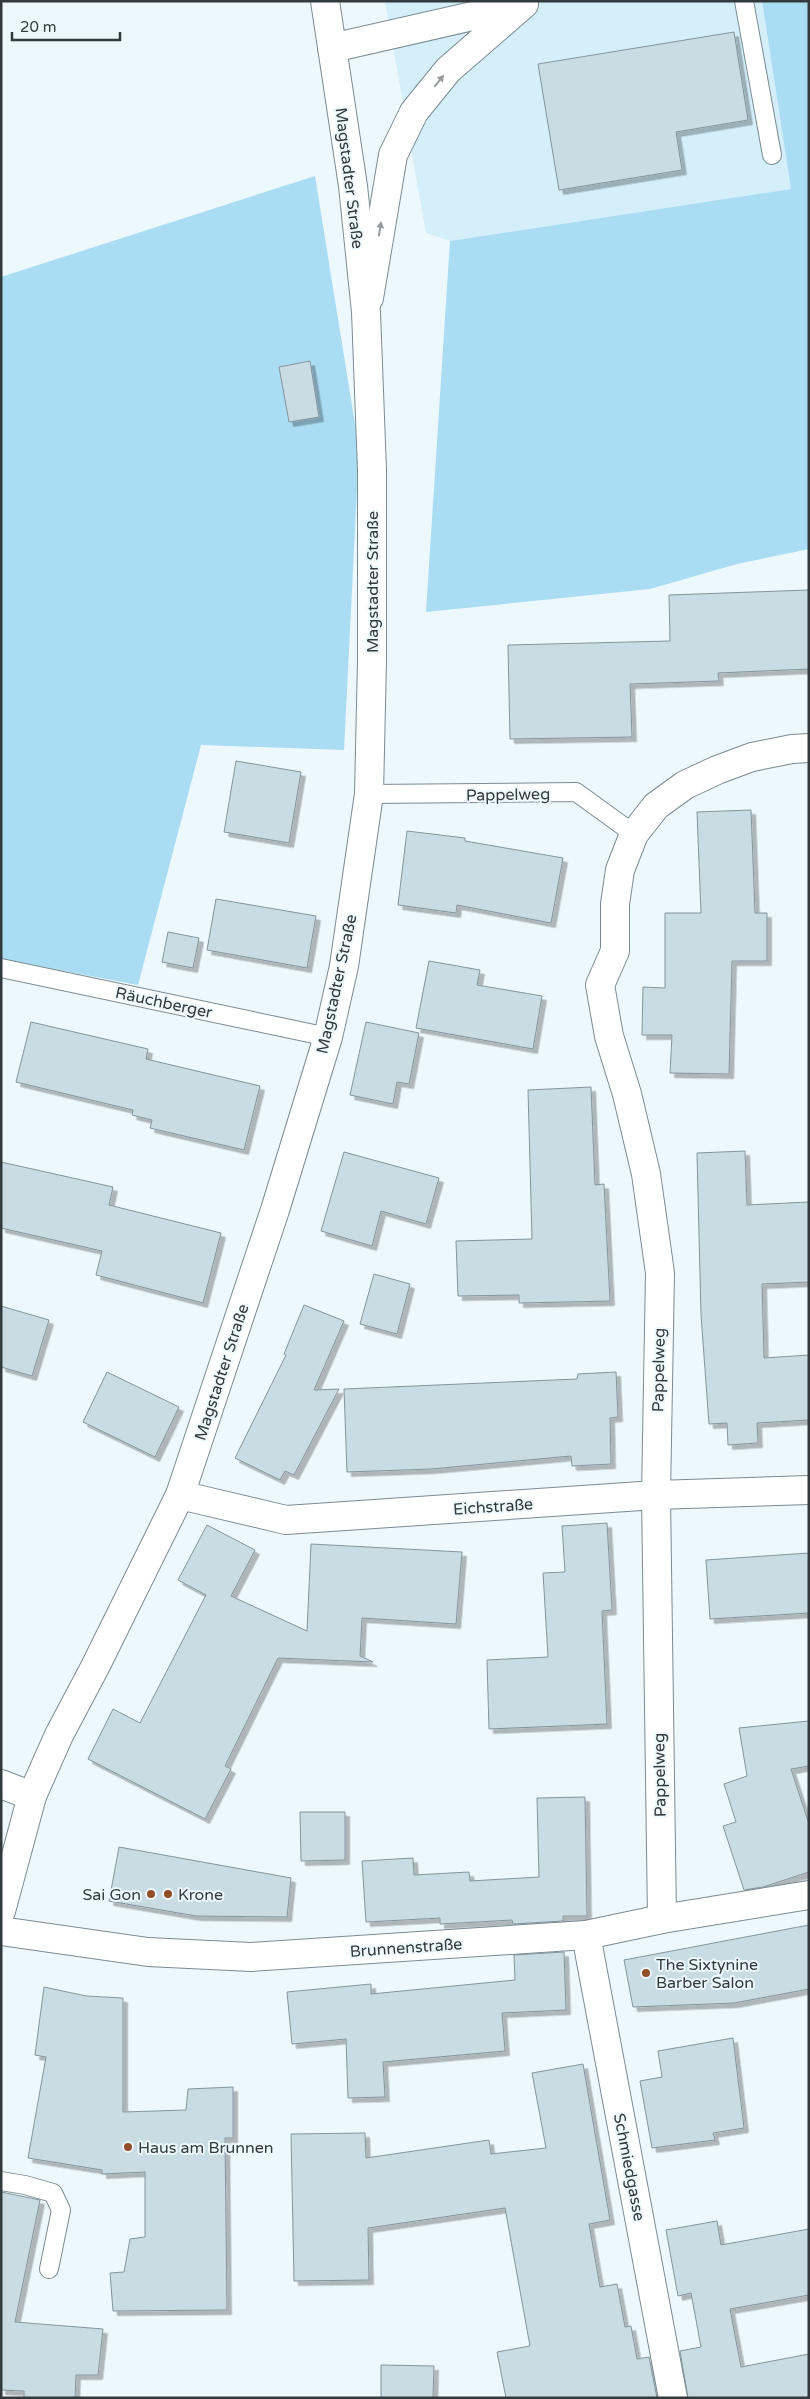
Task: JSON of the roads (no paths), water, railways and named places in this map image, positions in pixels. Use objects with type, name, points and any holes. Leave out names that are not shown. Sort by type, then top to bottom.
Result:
[{"type":"street","name":"Magstadter Straße","points":[[1,1911],[32,1796],[59,1735],[95,1667],[180,1495],[275,1210],[328,1037],[344,966],[369,794],[372,660],[372,490],[366,312],[353,186],[325,1]]},
{"type":"street","points":[[332,48],[531,3]]},
{"type":"street","points":[[366,312],[393,155],[414,112],[448,70],[531,3]]},
{"type":"street","name":"Pappelweg","points":[[662,1919],[656,1495],[660,1273],[646,1174],[609,1036],[600,986],[615,951],[615,904],[620,870],[634,834],[656,806],[685,785],[717,770],[752,757],[792,749],[809,748]]},
{"type":"street","name":"Eichstraße","points":[[180,1495],[286,1520],[656,1495],[809,1490]]},
{"type":"street","points":[[1,1784],[32,1796]]},
{"type":"street","name":"Brunnenstraße","points":[[1,1931],[148,1952],[251,1958],[586,1935],[662,1919],[809,1895]]},
{"type":"street","name":"Schmiedgasse","points":[[586,1935],[673,2398]]},
{"type":"lane","points":[[744,1],[772,155]]},
{"type":"lane","name":"Pappelweg","points":[[369,794],[576,792],[634,834]]},
{"type":"lane","name":"Räuchberger","points":[[1,968],[328,1037]]},
{"type":"lane","points":[[1,2180],[52,2193],[61,2210],[49,2269]]},
{"type":"place","name":"Sai Gon","points":[[151,1894]]},
{"type":"place","name":"Krone","points":[[168,1894]]},
{"type":"place","name":"The Sixtynine Barber Salon","points":[[646,1973]]},
{"type":"place","name":"Haus am Brunnen","points":[[128,2147]]}]
